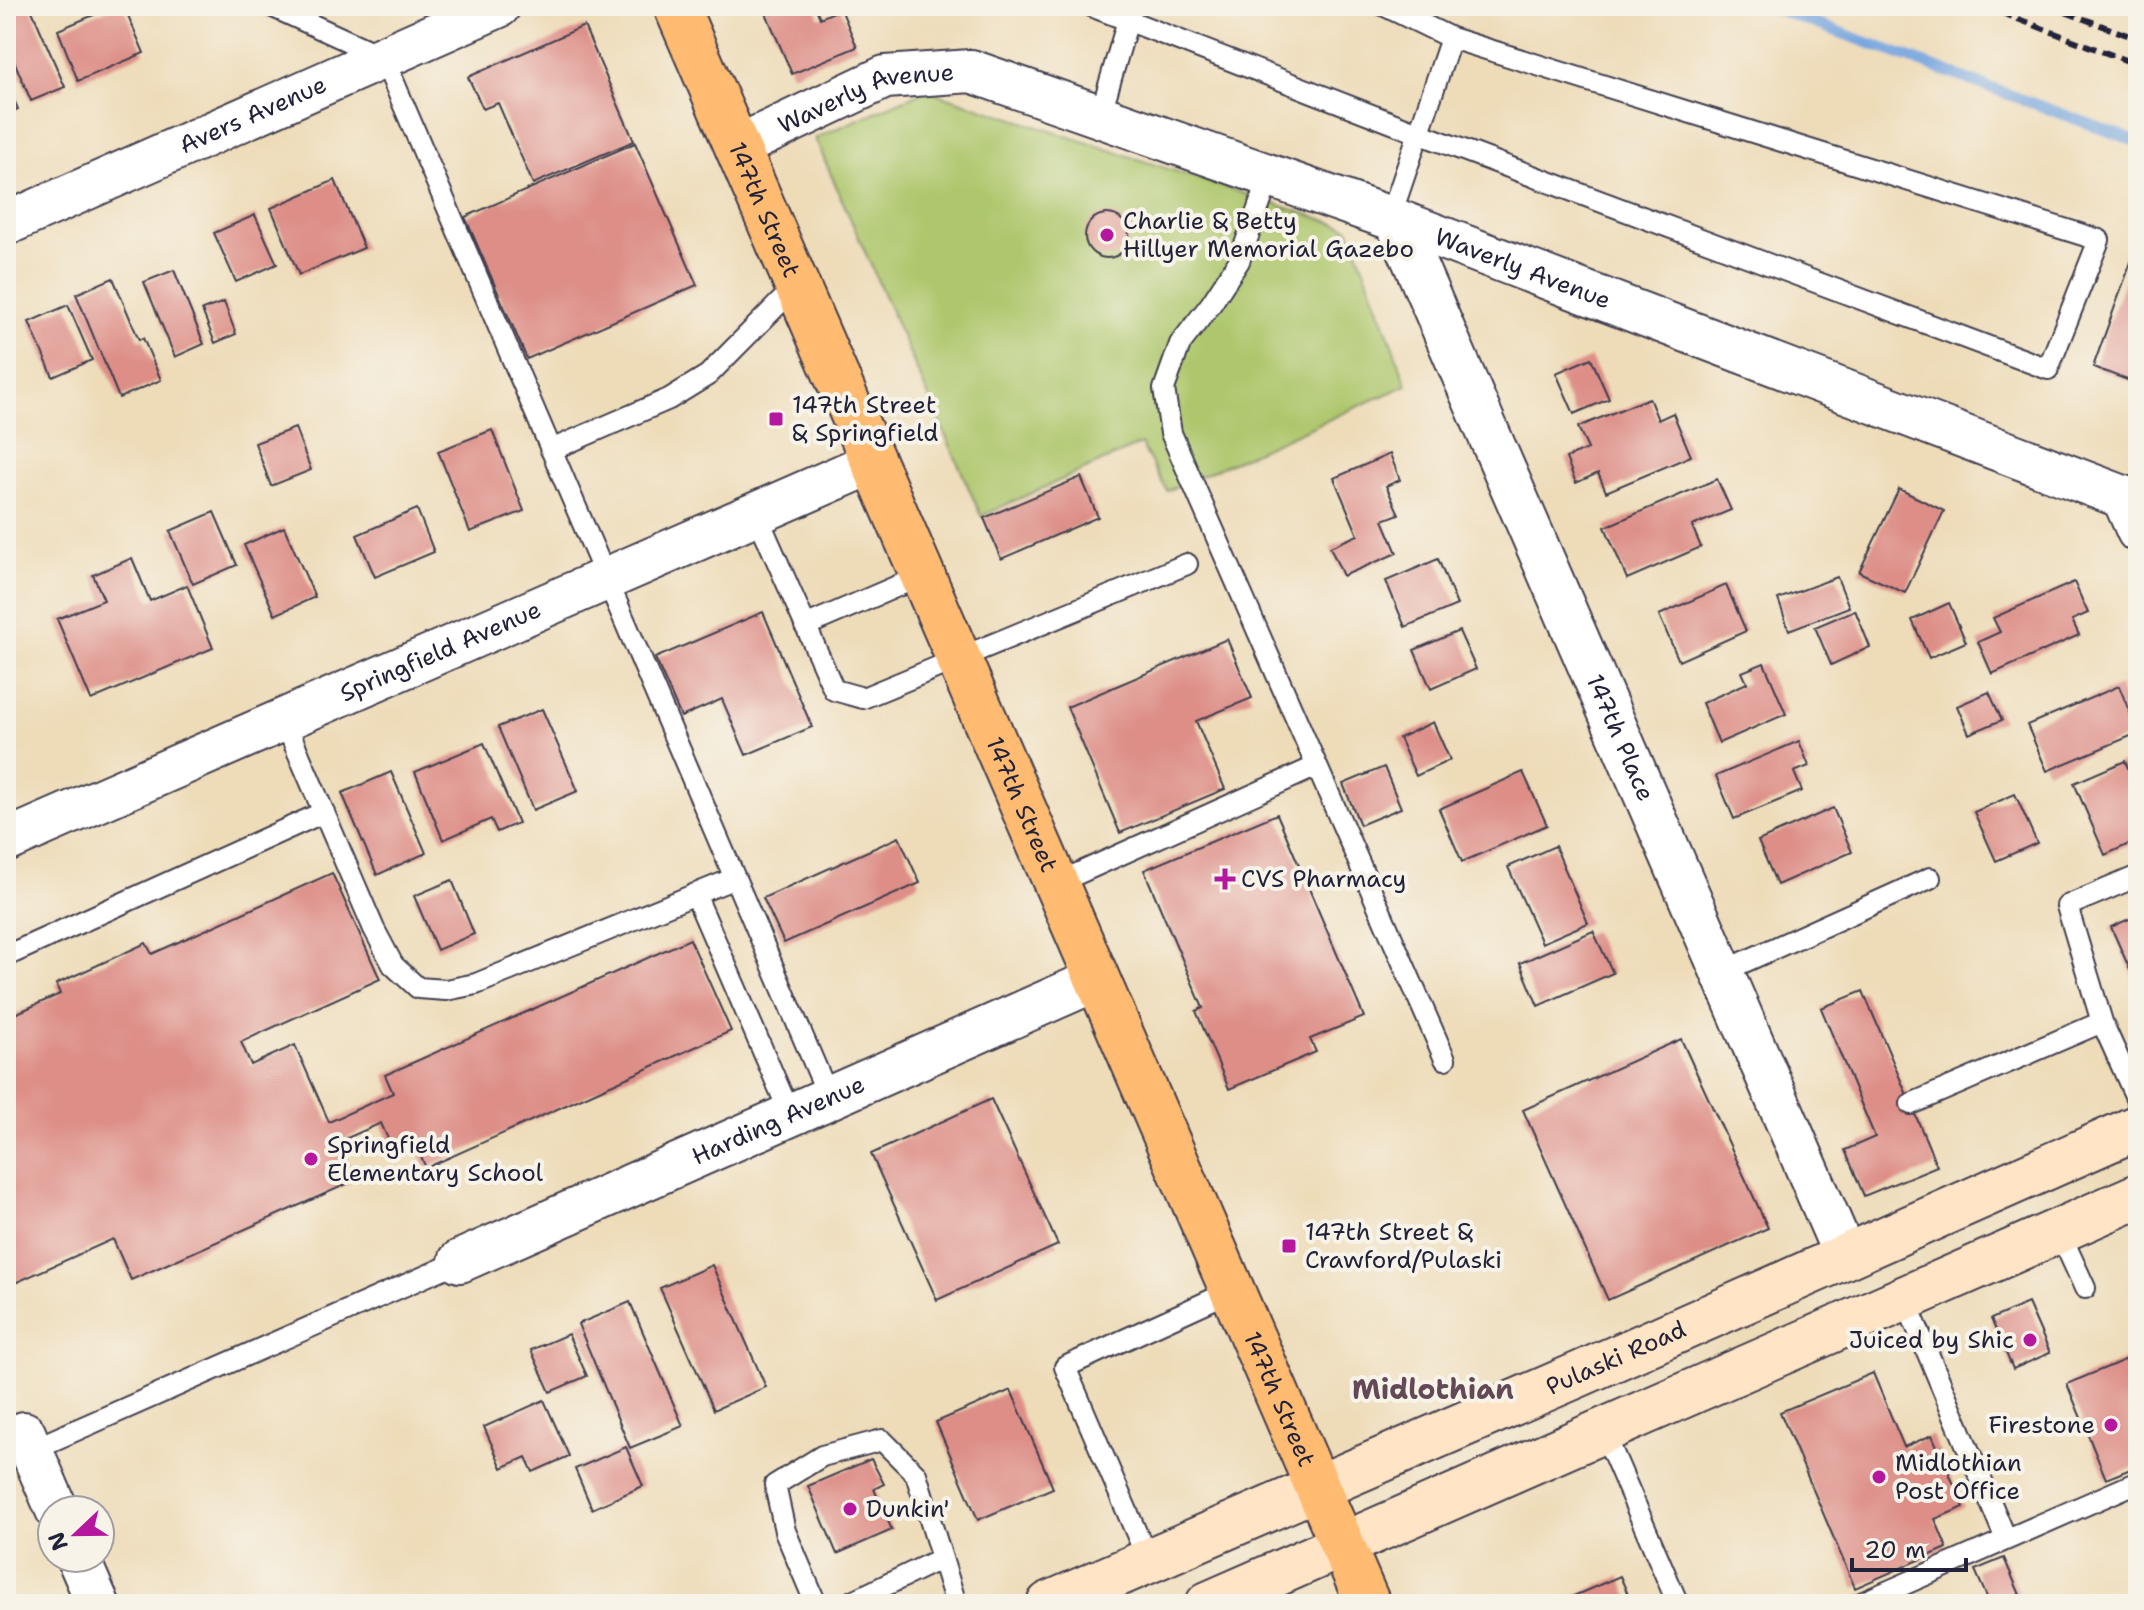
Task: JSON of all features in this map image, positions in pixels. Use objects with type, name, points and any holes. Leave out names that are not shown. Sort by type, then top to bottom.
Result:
[{"type":"main road","name":"147th Street","points":[[676,6],[1368,1604]]},
{"type":"main road","name":"Pulaski Road","points":[[1049,1604],[2138,1127]]},
{"type":"main road","points":[[1208,1604],[2138,1196]]},
{"type":"street","name":"Avers Avenue","points":[[6,224],[499,6]]},
{"type":"street","name":"Waverly Avenue","points":[[737,147],[885,77],[971,71],[1393,219],[2130,514]]},
{"type":"street","name":"147th Place","points":[[1393,219],[1845,1256]]},
{"type":"street","name":"Springfield Avenue","points":[[6,841],[874,462]]},
{"type":"street","name":"Harding Avenue","points":[[460,1261],[1098,979]]},
{"type":"street","points":[[27,1441],[50,1494]]},
{"type":"street","points":[[85,1574],[98,1604]]},
{"type":"lane","points":[[271,6],[383,57],[830,1100]]},
{"type":"lane","points":[[1091,6],[1418,133],[2048,369],[2099,240],[1451,38],[1385,6]]},
{"type":"lane","points":[[1100,116],[1128,20]]},
{"type":"lane","points":[[1393,219],[1418,133],[1451,38]]},
{"type":"lane","points":[[1270,176],[1239,261],[1180,344],[1164,389],[1171,433],[1445,1059]]},
{"type":"lane","points":[[551,450],[669,399],[708,375],[797,285]]},
{"type":"lane","points":[[756,513],[834,690],[863,698],[1187,564]]},
{"type":"lane","points":[[805,626],[923,575]]},
{"type":"lane","points":[[284,720],[374,929],[393,965],[418,988],[446,990],[476,984],[735,878]]},
{"type":"lane","points":[[1057,883],[1317,766]]},
{"type":"lane","points":[[6,956],[324,812]]},
{"type":"lane","points":[[2138,876],[2067,906],[2102,1022],[2138,1102]]},
{"type":"lane","points":[[1722,972],[1930,878]]},
{"type":"lane","points":[[695,894],[791,1116]]},
{"type":"lane","points":[[1911,1104],[2102,1022]]},
{"type":"lane","points":[[2059,1231],[2085,1288]]},
{"type":"lane","points":[[27,1441],[460,1261]]},
{"type":"lane","points":[[1148,1560],[1065,1367],[1233,1290]]},
{"type":"lane","points":[[1905,1299],[2006,1539]]},
{"type":"lane","points":[[1604,1432],[1678,1604]]},
{"type":"lane","points":[[816,1604],[785,1531],[775,1485],[822,1456],[882,1440],[916,1474],[956,1604]]},
{"type":"lane","points":[[1859,1604],[2138,1482]]},
{"type":"lane","points":[[847,1604],[940,1559]]},
{"type":"green space","points":[[926,90],[1349,228],[1407,385],[1167,491],[1141,444],[981,516],[815,138]]},
{"type":"building","points":[[17,6],[30,6],[65,87],[31,101],[6,42],[6,11]]},
{"type":"building","points":[[115,6],[124,6],[144,53],[78,81],[58,30]]},
{"type":"building","points":[[763,6],[815,6],[820,18],[841,9],[857,47],[792,74]]},
{"type":"building","points":[[584,26],[634,141],[533,184],[498,103],[483,109],[468,77]]},
{"type":"building","points":[[6,82],[18,109],[6,114]]},
{"type":"building","points":[[635,143],[697,285],[527,359],[465,217]]},
{"type":"building","points":[[335,180],[364,248],[299,275],[271,208]]},
{"type":"building","name":"Charlie & Betty Hillyer Memorial Gazebo","points":[[1107,214],[1123,220],[1129,236],[1123,252],[1107,258],[1091,252],[1085,236],[1091,220]]},
{"type":"building","points":[[255,215],[277,264],[236,282],[214,233]]},
{"type":"building","points":[[2134,254],[2138,256],[2138,384],[2093,367]]},
{"type":"building","points":[[174,270],[204,344],[175,357],[144,282]]},
{"type":"building","points":[[113,278],[139,340],[143,338],[161,380],[119,398],[76,294]]},
{"type":"building","points":[[224,302],[236,334],[215,343],[202,310]]},
{"type":"building","points":[[68,305],[92,360],[53,377],[29,322]]},
{"type":"building","points":[[1591,358],[1609,399],[1574,414],[1556,373]]},
{"type":"building","points":[[1649,398],[1658,420],[1673,413],[1691,456],[1606,492],[1598,473],[1576,483],[1566,458],[1588,449],[1578,427]]},
{"type":"building","points":[[295,428],[311,470],[271,486],[255,443]]},
{"type":"building","points":[[492,430],[524,511],[470,532],[438,451]]},
{"type":"building","points":[[1390,454],[1400,480],[1386,486],[1399,514],[1383,520],[1397,553],[1343,576],[1330,547],[1358,535],[1334,478]]},
{"type":"building","points":[[1081,477],[1098,517],[1001,559],[984,518]]},
{"type":"building","points":[[1717,479],[1731,510],[1692,526],[1701,547],[1627,579],[1605,527]]},
{"type":"building","points":[[1899,489],[1944,511],[1905,593],[1859,572]]},
{"type":"building","points":[[417,509],[434,552],[375,577],[357,535]]},
{"type":"building","points":[[214,512],[237,565],[193,584],[170,531]]},
{"type":"building","points":[[284,527],[315,597],[275,615],[244,545]]},
{"type":"building","points":[[132,558],[150,601],[187,585],[213,648],[91,700],[57,619],[104,600],[93,575]]},
{"type":"building","points":[[1438,559],[1457,605],[1405,627],[1386,581]]},
{"type":"building","points":[[1837,577],[1849,607],[1789,630],[1778,599]]},
{"type":"building","points":[[2074,582],[2088,613],[2072,620],[2079,635],[1992,674],[1978,642],[2000,632],[1993,618]]},
{"type":"building","points":[[1726,585],[1746,631],[1679,661],[1659,615]]},
{"type":"building","points":[[1949,603],[1966,642],[1929,658],[1912,620]]},
{"type":"building","points":[[1855,610],[1870,647],[1831,665],[1815,627]]},
{"type":"building","points":[[763,612],[812,727],[746,755],[722,699],[681,717],[655,658]]},
{"type":"building","points":[[1459,631],[1476,669],[1431,689],[1414,650]]},
{"type":"building","points":[[1227,639],[1252,698],[1196,721],[1225,789],[1120,833],[1067,707]]},
{"type":"building","points":[[1764,663],[1786,714],[1719,743],[1702,703],[1747,683],[1742,672]]},
{"type":"building","points":[[2119,686],[2138,733],[2047,771],[2027,725]]},
{"type":"building","points":[[1989,692],[2002,720],[1969,734],[1957,706]]},
{"type":"building","points":[[542,709],[578,791],[533,810],[498,727]]},
{"type":"building","points":[[1433,722],[1450,760],[1416,776],[1399,738]]},
{"type":"building","points":[[1799,741],[1809,766],[1794,772],[1802,791],[1734,819],[1716,776]]},
{"type":"building","points":[[484,743],[518,823],[497,832],[491,819],[443,840],[415,772]]},
{"type":"building","points":[[2125,761],[2138,791],[2138,840],[2105,855],[2074,783]]},
{"type":"building","points":[[1384,767],[1401,808],[1360,825],[1343,784]]},
{"type":"building","points":[[391,772],[426,853],[377,875],[342,793]]},
{"type":"building","points":[[1523,772],[1547,825],[1462,862],[1439,809]]},
{"type":"building","points":[[2015,794],[2037,843],[1996,861],[1974,812]]},
{"type":"building","points":[[1833,808],[1852,852],[1777,885],[1758,841]]},
{"type":"building","name":"CVS Pharmacy","points":[[1277,814],[1364,1017],[1310,1039],[1316,1052],[1229,1089],[1196,1011],[1203,1008],[1144,870]]},
{"type":"building","points":[[899,837],[920,883],[784,943],[763,898]]},
{"type":"building","points":[[1555,846],[1588,923],[1542,943],[1508,867]]},
{"type":"building","points":[[332,873],[380,979],[241,1042],[251,1065],[295,1045],[329,1122],[393,1093],[385,1075],[690,939],[731,1031],[426,1168],[412,1137],[391,1146],[381,1123],[338,1142],[356,1180],[131,1280],[113,1239],[6,1287],[6,1018],[60,994],[56,984],[146,943],[152,954]]},
{"type":"building","points":[[452,880],[474,934],[437,950],[414,896]]},
{"type":"building","points":[[2138,915],[2138,988],[2111,927]]},
{"type":"building","points":[[1593,931],[1613,973],[1538,1006],[1520,963]]},
{"type":"building","points":[[1863,991],[1937,1166],[1864,1196],[1845,1150],[1875,1137],[1821,1008]]},
{"type":"building","points":[[1681,1039],[1768,1228],[1608,1300],[1523,1110]]},
{"type":"building","points":[[991,1099],[1058,1245],[937,1300],[871,1154]]},
{"type":"building","points":[[712,1265],[766,1387],[714,1410],[660,1288]]},
{"type":"building","points":[[630,1302],[683,1426],[630,1448],[578,1324]]},
{"type":"building","points":[[2028,1303],[2050,1353],[2013,1369],[1991,1319]]},
{"type":"building","points":[[568,1334],[587,1376],[550,1392],[531,1350]]},
{"type":"building","name":"Firestone","points":[[2134,1356],[2138,1364],[2138,1466],[2106,1479],[2067,1384]]},
{"type":"building","name":"Midlothian Post Office","points":[[1873,1373],[1904,1447],[1932,1435],[1964,1507],[1935,1519],[1947,1548],[1855,1588],[1780,1412]]},
{"type":"building","points":[[1011,1390],[1053,1488],[978,1520],[936,1422]]},
{"type":"building","points":[[544,1400],[569,1456],[533,1472],[526,1457],[502,1468],[484,1427]]},
{"type":"building","points":[[626,1447],[643,1486],[592,1509],[575,1469]]},
{"type":"building","name":"Dunkin'","points":[[871,1459],[884,1484],[874,1489],[892,1530],[837,1554],[808,1486]]},
{"type":"building","points":[[2004,1558],[2024,1604],[1990,1604],[1975,1570]]},
{"type":"building","points":[[1620,1576],[1632,1604],[1555,1604]]},
{"type":"waterway","points":[[1768,6],[2138,142]]},
{"type":"railway","points":[[1984,6],[2138,65]]},
{"type":"railway","points":[[2049,6],[2138,39]]},
{"type":"place","name":"Charlie & Betty Hillyer Memorial Gazebo","points":[[1107,235]]},
{"type":"place","name":"147th Street & Springfield","points":[[776,419]]},
{"type":"place","name":"CVS Pharmacy","points":[[1225,879]]},
{"type":"place","name":"Springfield Elementary School","points":[[311,1159]]},
{"type":"place","name":"147th Street & Crawford/Pulaski","points":[[1289,1246]]},
{"type":"place","name":"Juiced by Shic","points":[[2030,1340]]},
{"type":"place","name":"Firestone","points":[[2111,1425]]},
{"type":"place","name":"Midlothian Post Office","points":[[1879,1477]]},
{"type":"place","name":"Dunkin'","points":[[850,1509]]},
{"type":"district","name":"Midlothian","points":[[1433,1389]]}]
